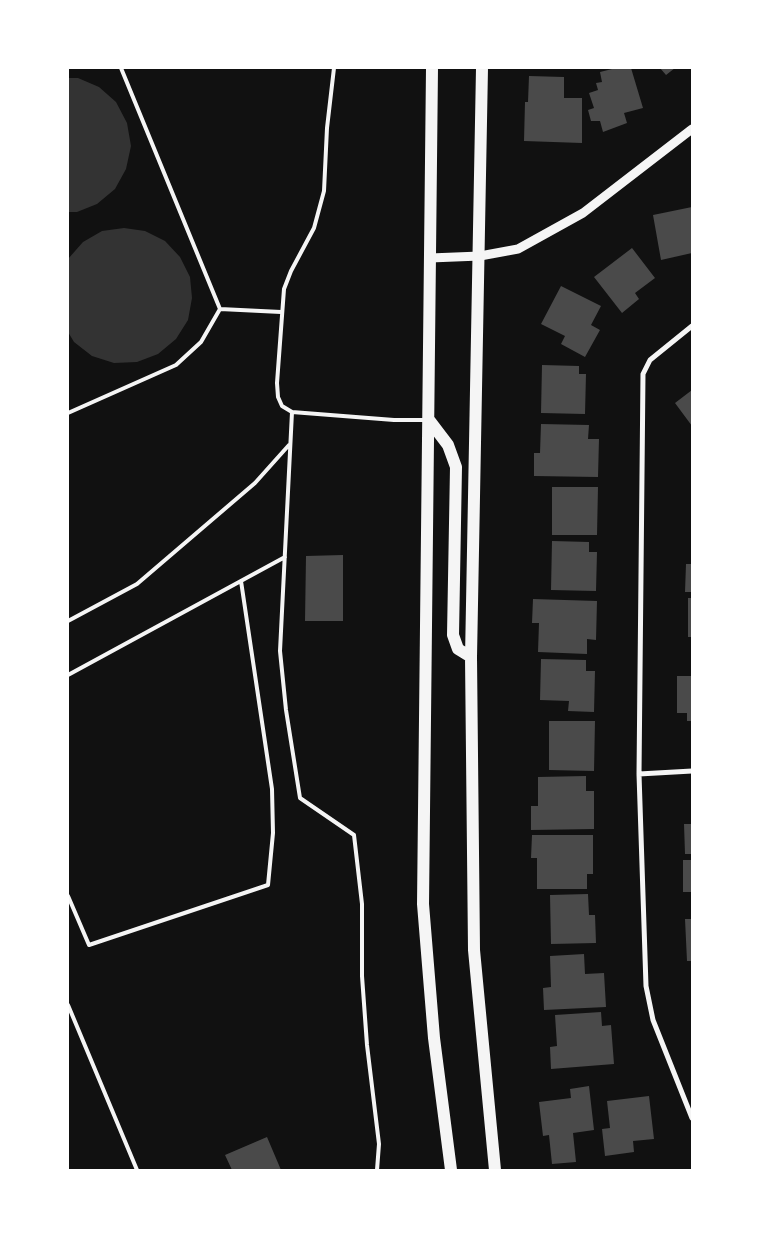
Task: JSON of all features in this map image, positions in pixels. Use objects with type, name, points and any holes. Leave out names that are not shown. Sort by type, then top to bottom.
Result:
[{"type":"main road","points":[[432,68],[424,904],[434,1038],[451,1170]]},
{"type":"main road","points":[[482,68],[480,256],[471,657],[474,950],[496,1170]]},
{"type":"main road","points":[[429,420],[448,445],[456,467],[453,635],[458,649],[471,657]]},
{"type":"street","points":[[430,258],[480,256],[518,249],[583,213],[692,128]]},
{"type":"street","points":[[692,326],[650,360],[644,374],[639,774],[646,986],[653,1020],[692,1118]]},
{"type":"street","points":[[639,774],[692,771]]},
{"type":"lane","points":[[121,68],[220,309]]},
{"type":"lane","points":[[334,68],[327,128],[324,191],[314,228],[291,271],[284,289],[281,312],[278,397],[282,406],[292,412],[394,420],[429,420]]},
{"type":"lane","points":[[220,309],[281,312]]},
{"type":"lane","points":[[68,413],[176,365],[201,342],[220,309]]},
{"type":"lane","points":[[292,412],[280,651],[286,710],[300,798],[354,835],[362,904],[362,976],[367,1045],[378,1144],[377,1170]]},
{"type":"lane","points":[[68,621],[137,584],[256,483],[290,444]]},
{"type":"lane","points":[[68,675],[285,557]]},
{"type":"lane","points":[[68,896],[89,945],[268,885],[273,828],[272,789],[241,581]]},
{"type":"lane","points":[[68,1005],[137,1170]]},
{"type":"shaded area","points":[[68,78],[78,78],[99,87],[116,102],[127,123],[131,146],[126,169],[115,189],[97,204],[77,212],[68,212]]},
{"type":"shaded area","points":[[124,228],[145,231],[165,241],[180,257],[190,277],[192,298],[188,320],[176,339],[158,354],[137,362],[114,363],[92,356],[74,342],[68,332],[68,259],[83,242],[102,231]]},
{"type":"building","points":[[616,68],[631,68],[643,108],[624,113],[627,123],[603,132],[600,121],[591,121],[588,110],[594,108],[589,93],[598,90],[596,83],[602,82],[600,72]]},
{"type":"building","points":[[660,68],[675,68],[666,75]]},
{"type":"building","points":[[529,76],[564,77],[564,98],[582,98],[582,143],[524,141],[525,102],[528,102]]},
{"type":"building","points":[[692,207],[692,253],[661,260],[653,215]]},
{"type":"building","points":[[632,248],[655,278],[635,293],[639,299],[622,313],[594,277]]},
{"type":"building","points":[[561,286],[601,306],[591,325],[600,330],[585,357],[561,344],[565,336],[541,324]]},
{"type":"building","points":[[542,365],[579,366],[579,374],[586,374],[585,414],[541,413]]},
{"type":"building","points":[[692,390],[692,426],[675,403]]},
{"type":"building","points":[[541,424],[589,425],[588,439],[599,439],[598,477],[534,476],[534,453],[540,453]]},
{"type":"building","points":[[552,487],[598,487],[597,535],[552,535]]},
{"type":"building","points":[[552,541],[589,542],[589,552],[597,552],[596,591],[551,590]]},
{"type":"building","points":[[343,555],[343,621],[305,621],[306,556]]},
{"type":"building","points":[[686,564],[692,564],[692,592],[685,592]]},
{"type":"building","points":[[688,598],[692,598],[692,637],[688,637]]},
{"type":"building","points":[[533,599],[597,601],[596,640],[587,639],[587,654],[538,652],[539,623],[532,623]]},
{"type":"building","points":[[541,659],[586,660],[586,671],[595,671],[594,712],[568,711],[569,701],[540,700]]},
{"type":"building","points":[[677,676],[692,676],[692,721],[687,721],[687,713],[677,713]]},
{"type":"building","points":[[549,721],[595,721],[594,771],[549,770]]},
{"type":"building","points":[[586,776],[586,791],[594,791],[594,829],[531,830],[531,806],[538,806],[538,777]]},
{"type":"building","points":[[684,824],[692,824],[692,854],[685,854]]},
{"type":"building","points":[[532,835],[593,835],[593,874],[587,874],[587,889],[537,889],[537,858],[531,858]]},
{"type":"building","points":[[683,860],[692,860],[692,892],[683,892]]},
{"type":"building","points":[[588,894],[589,915],[595,915],[596,943],[551,944],[550,895]]},
{"type":"building","points":[[685,919],[692,919],[692,961],[687,961]]},
{"type":"building","points":[[584,954],[585,974],[604,973],[606,1007],[544,1010],[543,988],[551,987],[550,956]]},
{"type":"building","points":[[601,1012],[602,1026],[611,1025],[614,1064],[551,1069],[550,1047],[557,1046],[555,1015]]},
{"type":"building","points":[[589,1086],[594,1130],[573,1133],[576,1162],[552,1164],[549,1135],[543,1136],[539,1102],[571,1098],[570,1089]]},
{"type":"building","points":[[649,1096],[654,1139],[633,1141],[634,1152],[605,1156],[602,1129],[610,1128],[607,1101]]},
{"type":"building","points":[[267,1137],[281,1170],[232,1170],[225,1155]]}]
